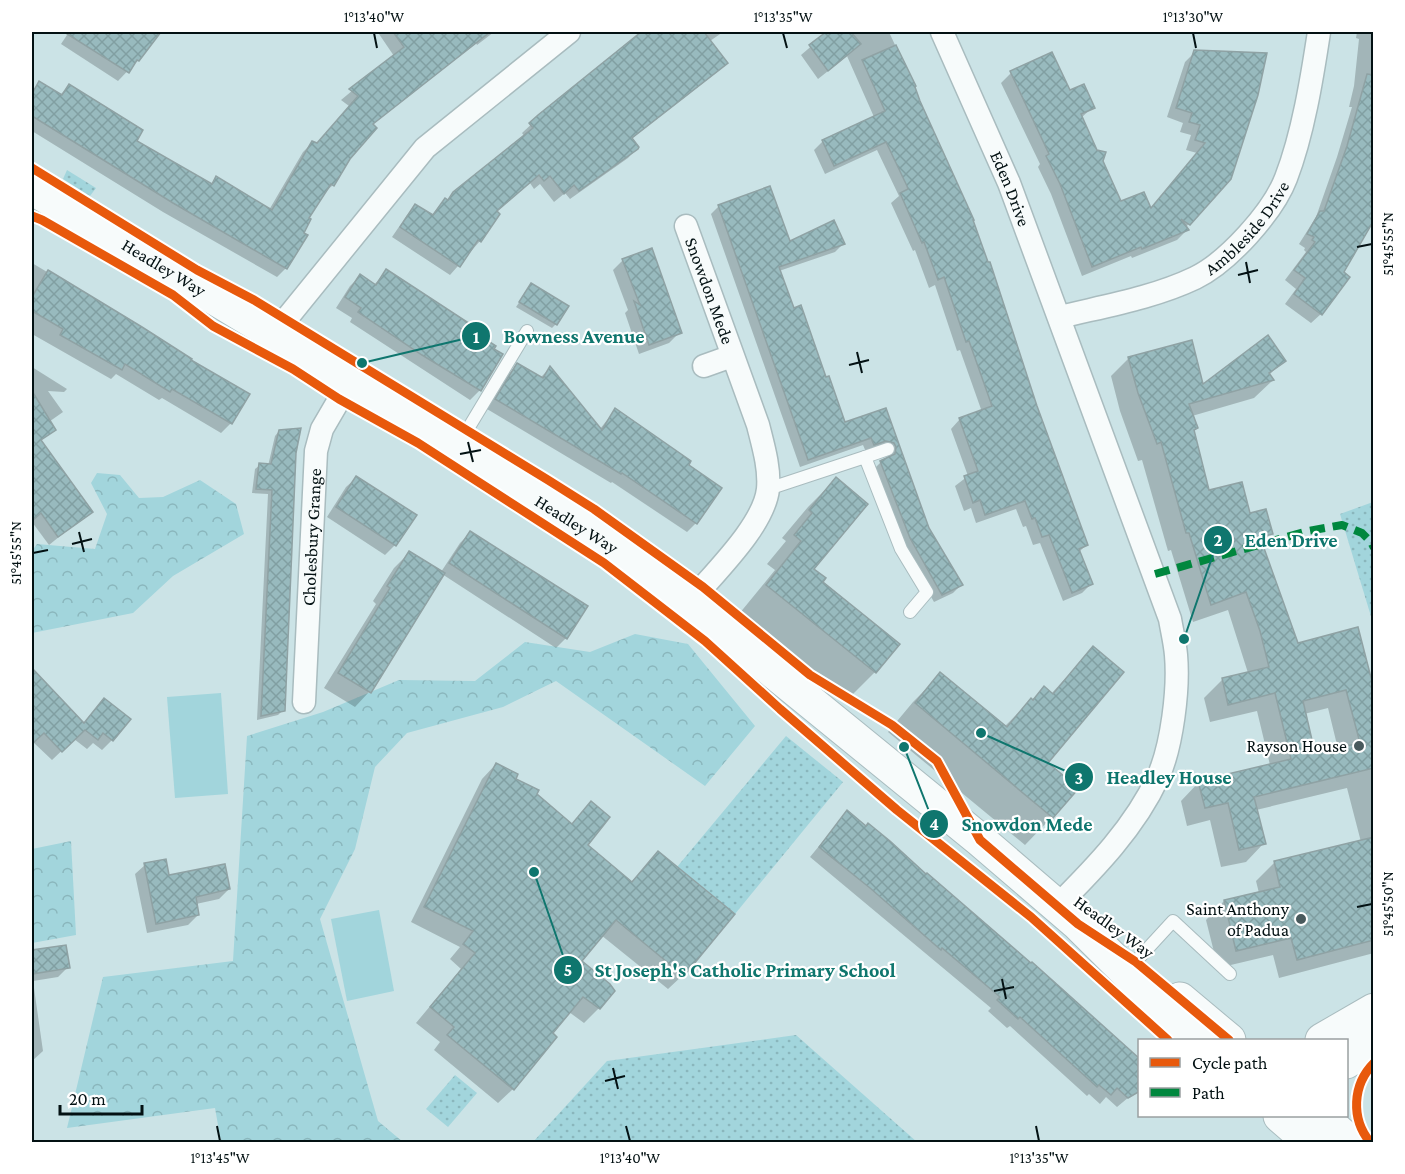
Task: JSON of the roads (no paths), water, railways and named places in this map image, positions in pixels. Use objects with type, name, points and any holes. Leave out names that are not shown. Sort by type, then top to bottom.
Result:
[{"type":"main road","name":"Headley Way","points":[[32,189],[274,334],[634,561],[937,804],[1131,967],[1226,1039]]},
{"type":"main road","name":"Headley Way","points":[[1131,967],[1193,1039]]},
{"type":"main road","points":[[1325,1039],[1374,1010]]},
{"type":"main road","points":[[1348,1061],[1374,1044]]},
{"type":"main road","points":[[1321,1117],[1350,1143]]},
{"type":"street","points":[[274,334],[425,147],[569,32]]},
{"type":"street","name":"Eden Drive","points":[[942,32],[1009,183],[1060,317],[1170,619],[1176,656],[1174,715],[1158,776],[1120,838],[1086,877],[1067,915]]},
{"type":"street","name":"Ambleside Drive","points":[[1060,317],[1152,295],[1197,277],[1218,264],[1250,232],[1286,179],[1303,117],[1318,32]]},
{"type":"street","name":"Snowdon Mede","points":[[686,226],[758,425],[768,489],[763,508],[754,525],[689,603]]},
{"type":"street","name":"Snowdon Mede","points":[[704,366],[732,356]]},
{"type":"street","name":"Cholesbury Grange","points":[[304,702],[316,451],[322,429],[350,381]]},
{"type":"lane","points":[[456,448],[528,332]]},
{"type":"lane","points":[[768,489],[888,449]]},
{"type":"lane","points":[[865,457],[901,549],[927,592],[910,612]]},
{"type":"lane","points":[[1131,967],[1173,921],[1230,974]]},
{"type":"place","name":"Bowness Avenue","points":[[362,363]]},
{"type":"place","name":"Eden Drive","points":[[1184,639]]},
{"type":"place","name":"Headley House","points":[[981,733]]},
{"type":"place","name":"Rayson House","points":[[1359,746]]},
{"type":"place","name":"Snowdon Mede","points":[[904,747]]},
{"type":"place","name":"St Joseph's Catholic Primary School","points":[[534,872]]},
{"type":"place","name":"Saint Anthony of Padua","points":[[1301,919]]}]
